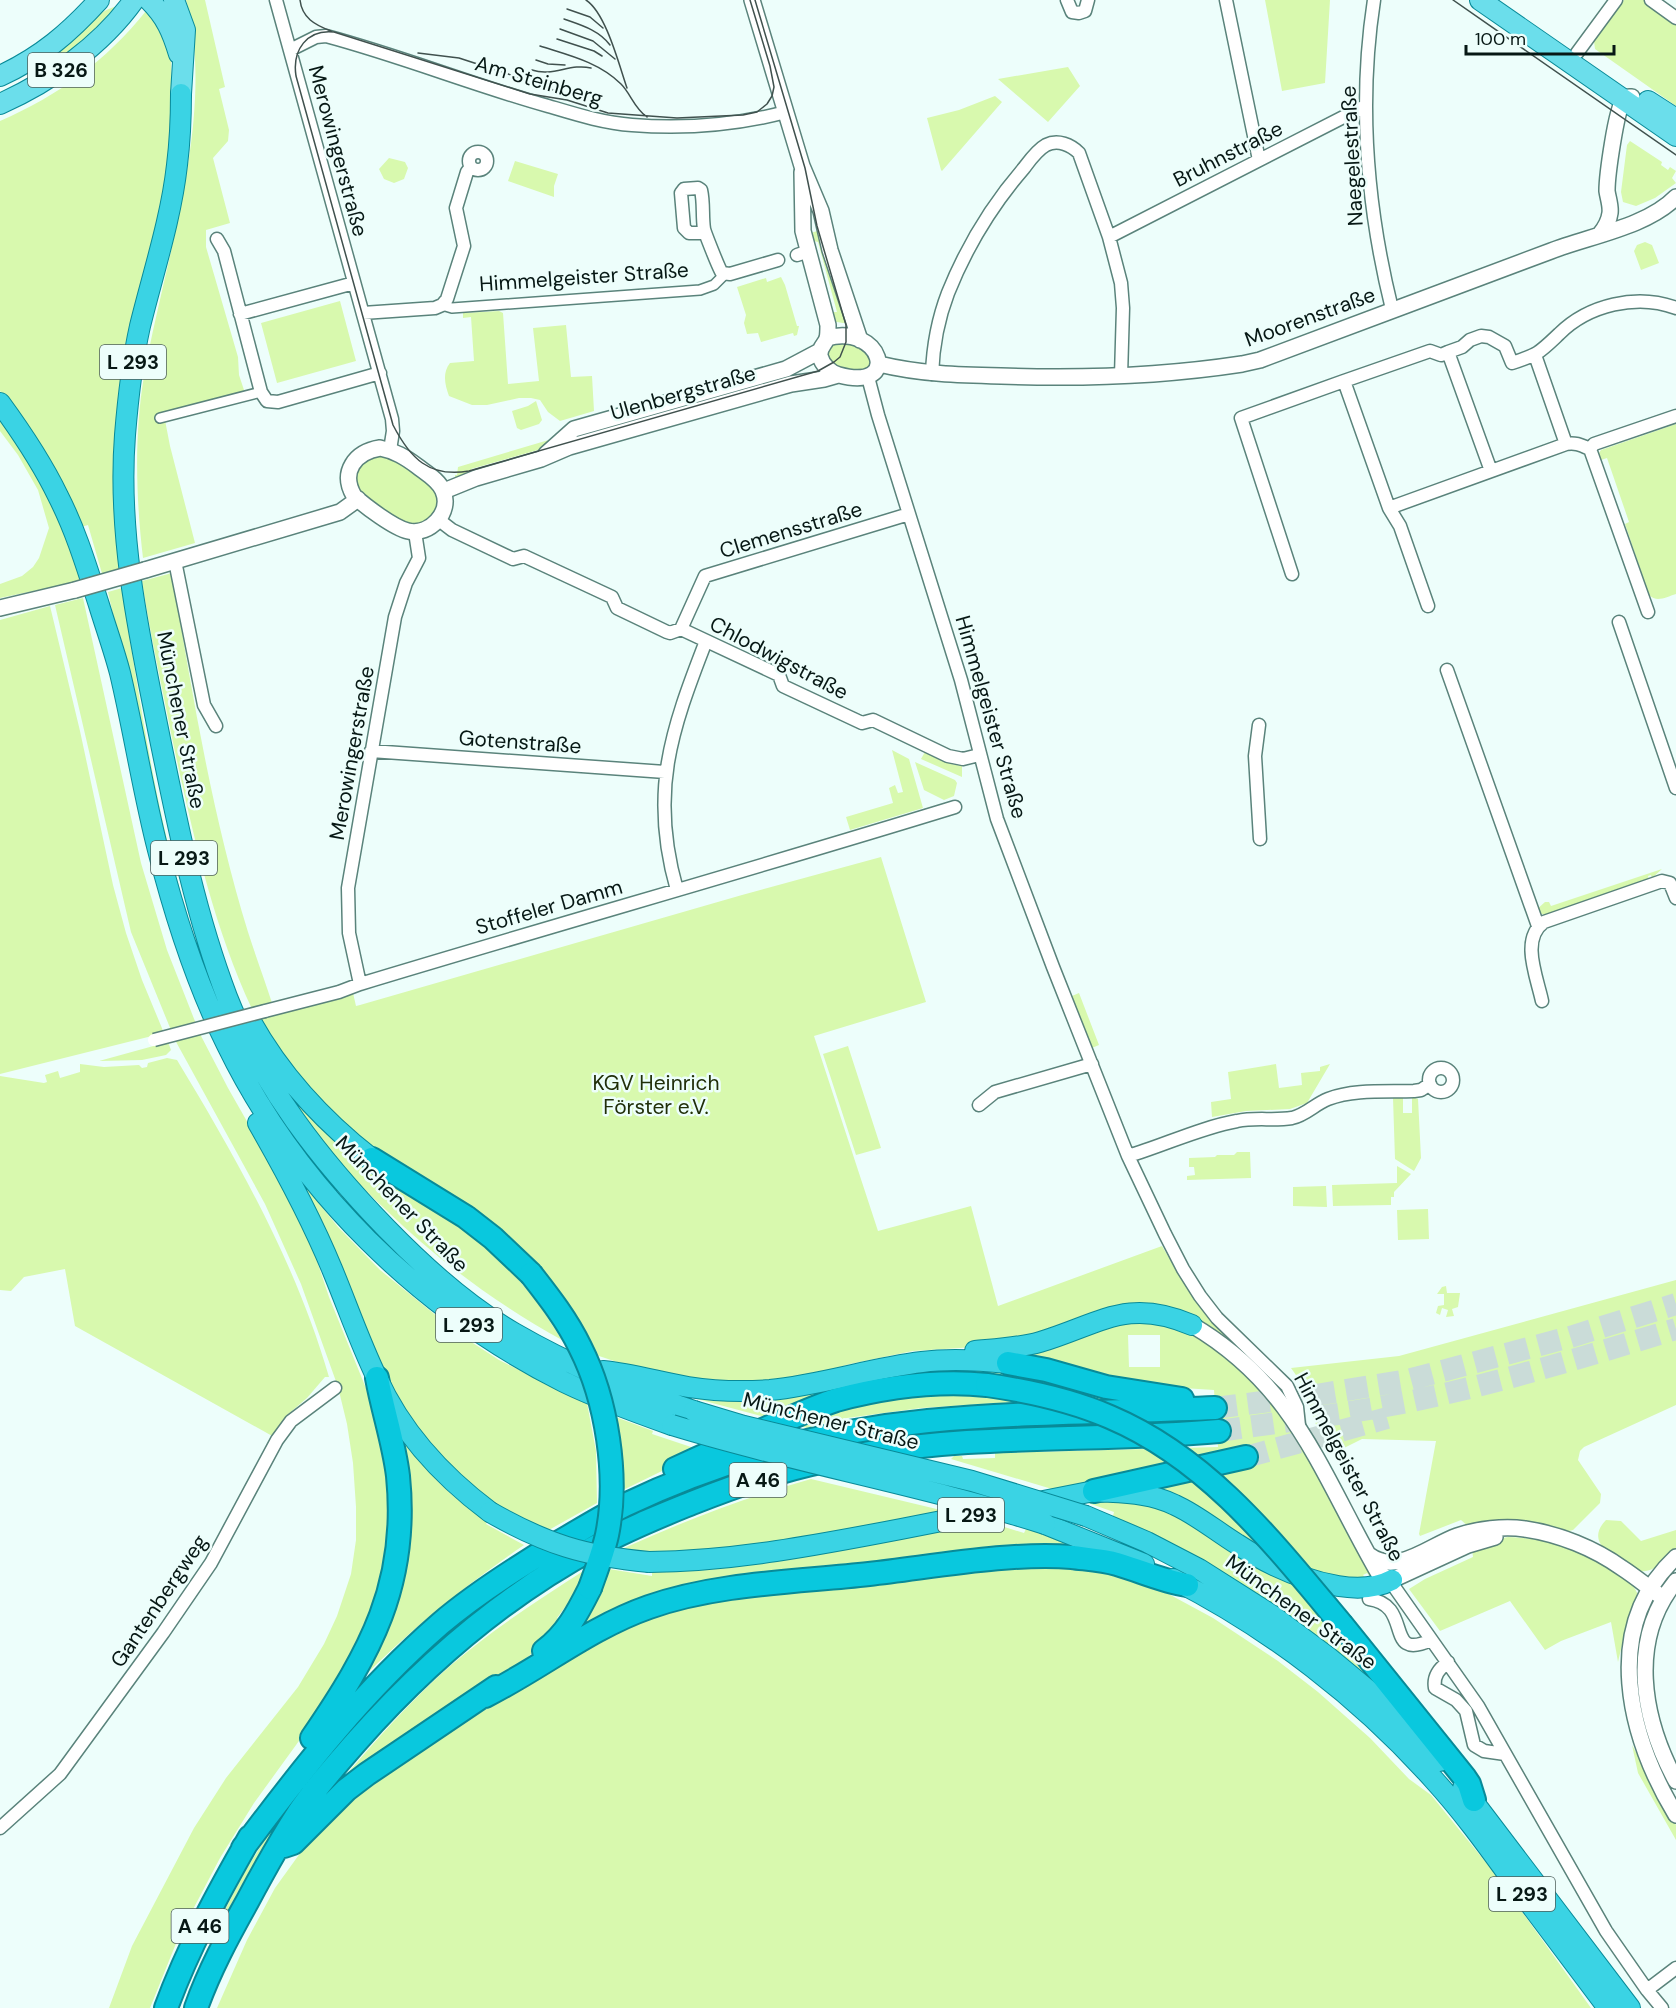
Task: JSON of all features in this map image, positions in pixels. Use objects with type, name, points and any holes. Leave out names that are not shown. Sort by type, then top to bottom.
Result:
[{"type":"highway","name":"Münchener Straße","points":[[182,94],[173,193],[132,370],[124,437],[125,524],[129,565],[171,802],[196,901],[222,983],[248,1043],[266,1077],[305,1136],[349,1189],[412,1254],[459,1295],[511,1332],[583,1370],[648,1396],[744,1426],[972,1481],[1086,1516],[1147,1542],[1199,1569],[1282,1623],[1381,1701],[1444,1765],[1474,1800],[1630,2008]]},
{"type":"highway","name":"Münchener Straße","points":[[0,403],[24,437],[59,497],[84,558],[119,672],[158,849],[176,915],[204,994],[227,1046],[280,1135],[319,1186],[366,1239],[406,1277],[456,1317],[502,1347],[562,1381],[615,1405],[672,1425],[772,1454],[921,1489],[1045,1524],[1142,1563],[1265,1633],[1311,1667],[1384,1727],[1435,1781],[1474,1829],[1608,2008]]},
{"type":"highway","points":[[222,983],[238,994],[258,1034],[285,1076],[319,1114],[372,1160],[466,1217],[493,1238],[531,1274],[551,1300],[581,1347],[604,1417],[609,1451],[611,1508],[607,1536],[590,1588],[576,1616],[553,1645],[485,1696],[367,1773],[338,1797],[294,1843],[277,1849]]},
{"type":"highway","name":"L 293","points":[[250,1088],[258,1122],[300,1198],[377,1378],[394,1410],[430,1460],[456,1487],[490,1512],[546,1541],[573,1550],[619,1559],[649,1562],[696,1561],[758,1555],[849,1539],[1094,1491]]},
{"type":"highway","points":[[950,1359],[976,1351],[1041,1342],[1114,1315],[1146,1312],[1192,1325]]},
{"type":"highway","points":[[583,1370],[630,1374],[690,1387],[717,1390],[769,1390],[905,1364],[950,1359],[1008,1363]]},
{"type":"highway","name":"A 46","points":[[166,2008],[196,1934],[243,1848],[324,1742],[402,1660],[441,1624],[527,1561],[626,1505],[714,1468],[819,1438],[927,1421],[1018,1414],[1215,1408],[1180,1398],[1106,1387],[1046,1370],[1008,1363]]},
{"type":"highway","points":[[243,1848],[277,1790],[351,1677],[375,1632],[386,1604],[397,1555],[400,1525],[393,1449],[377,1378]]},
{"type":"highway","points":[[626,1505],[641,1487],[674,1469],[796,1415],[835,1401],[920,1385],[962,1382],[1042,1394],[1081,1406],[1134,1429],[1180,1457],[1239,1507],[1271,1540],[1342,1625],[1466,1779],[1474,1800]]},
{"type":"highway","name":"A 46","points":[[196,2008],[229,1933],[299,1812],[331,1771],[408,1686],[466,1634],[524,1590],[597,1546],[660,1516],[720,1492],[774,1474],[881,1451],[933,1444],[1008,1439],[1169,1436],[1219,1431]]},
{"type":"highway","points":[[1094,1491],[1246,1457]]},
{"type":"highway","points":[[1094,1491],[1134,1493],[1157,1497],[1175,1505],[1263,1561],[1324,1584],[1363,1588],[1392,1580]]},
{"type":"highway","points":[[485,1696],[518,1679],[572,1644],[615,1620],[650,1607],[714,1592],[967,1562],[1042,1556],[1070,1557],[1117,1564],[1186,1586]]},
{"type":"main road","name":"B 326","points":[[0,76],[61,39],[99,0]]},
{"type":"main road","name":"B 326","points":[[0,104],[39,85],[78,58],[113,25],[134,0]]},
{"type":"main road","points":[[149,0],[168,23],[182,68]]},
{"type":"main road","points":[[1480,0],[1633,98],[1676,119]]},
{"type":"main road","points":[[1499,0],[1577,53],[1676,136]]},
{"type":"main road","points":[[177,3],[185,30],[182,94]]},
{"type":"street","name":"Merowingerstraße","points":[[276,0],[392,418],[393,431],[390,450]]},
{"type":"street","points":[[752,0],[802,166],[822,211],[830,250],[860,340]]},
{"type":"street","points":[[1067,0],[1072,12],[1078,13],[1085,11],[1088,0]]},
{"type":"street","points":[[1226,0],[1259,160]]},
{"type":"street","name":"Naegelestraße","points":[[1374,0],[1365,105],[1372,206],[1379,259],[1392,309]]},
{"type":"street","points":[[1577,53],[1616,0]]},
{"type":"street","points":[[1652,0],[1676,18]]},
{"type":"street","name":"Am Steinberg","points":[[291,50],[316,37],[326,36],[510,95],[589,117],[633,125],[724,124],[786,112]]},
{"type":"street","points":[[1600,234],[1605,228],[1610,212],[1607,190],[1608,173],[1616,127],[1633,98]]},
{"type":"street","name":"Bruhnstraße","points":[[1109,237],[1365,105]]},
{"type":"street","points":[[932,374],[938,324],[965,256],[992,208],[1013,180],[1040,150],[1054,143],[1065,144],[1079,153],[1109,237],[1121,283],[1124,308],[1121,376]]},
{"type":"street","points":[[802,166],[803,253],[825,309],[828,325],[824,344],[822,360],[838,375],[856,378],[868,377],[874,373],[879,364],[876,351],[860,340],[838,336],[824,344]]},
{"type":"street","points":[[363,313],[435,308],[447,299],[464,246],[456,208],[467,172],[471,167]]},
{"type":"street","name":"Moorenstraße","points":[[879,364],[932,374],[1026,377],[1121,376],[1226,366],[1260,360],[1392,309],[1628,224],[1657,212],[1676,197]]},
{"type":"street","points":[[1610,212],[1618,220],[1628,224]]},
{"type":"street","name":"Himmelgeister Straße","points":[[704,230],[709,238],[718,267],[725,274]]},
{"type":"street","points":[[217,239],[224,251],[261,392],[267,400],[278,402],[380,373]]},
{"type":"street","name":"Himmelgeister Straße","points":[[442,305],[452,308],[700,290],[714,285],[725,274],[778,260]]},
{"type":"street","points":[[240,314],[354,283]]},
{"type":"street","points":[[1292,574],[1241,418],[1430,351],[1441,355],[1462,347],[1467,341],[1480,336],[1490,337],[1505,346],[1512,363],[1535,355],[1546,348],[1558,334],[1586,315],[1612,304],[1648,302],[1676,308]]},
{"type":"street","name":"Ulenbergstraße","points":[[541,459],[574,429],[786,369],[824,344]]},
{"type":"street","points":[[1448,352],[1491,471]]},
{"type":"street","points":[[1535,355],[1566,444]]},
{"type":"street","name":"Ulenbergstraße","points":[[444,492],[476,478],[541,459],[570,447],[791,384],[838,375]]},
{"type":"street","name":"Himmelgeister Straße","points":[[868,377],[961,680],[997,819],[1128,1156],[1174,1251],[1200,1296],[1217,1318],[1287,1386],[1297,1407],[1299,1426],[1379,1574],[1392,1580],[1395,1588],[1478,1706],[1606,1931],[1662,2008]]},
{"type":"street","points":[[1344,381],[1389,508],[1400,526],[1428,606]]},
{"type":"street","points":[[160,418],[261,392]]},
{"type":"street","points":[[1590,449],[1594,444],[1676,416]]},
{"type":"street","points":[[1389,508],[1573,442],[1590,449],[1648,612]]},
{"type":"street","points":[[380,448],[390,450],[407,459],[434,479],[444,492],[444,507],[439,520],[415,532],[401,529],[358,499],[351,490],[349,478],[357,457],[380,448]]},
{"type":"street","points":[[0,608],[75,590],[340,512],[358,499]]},
{"type":"street","name":"Clemensstraße","points":[[681,629],[705,576],[909,514]]},
{"type":"street","name":"Chlodwigstraße","points":[[439,520],[452,530],[513,559],[524,556],[612,597],[617,608],[667,632],[681,629],[779,675],[783,686],[862,723],[873,720],[956,759],[979,755]]},
{"type":"street","name":"Merowingerstraße","points":[[360,984],[349,933],[348,888],[395,617],[406,583],[418,558],[415,532]]},
{"type":"street","points":[[174,561],[204,705],[216,726]]},
{"type":"street","points":[[1619,622],[1676,788]]},
{"type":"street","points":[[676,890],[664,826],[665,772],[678,718],[706,641]]},
{"type":"street","points":[[1447,670],[1539,926]]},
{"type":"street","points":[[1259,725],[1255,756],[1260,839]]},
{"type":"street","name":"Gotenstraße","points":[[371,751],[665,772]]},
{"type":"street","name":"Stoffeler Damm","points":[[154,1040],[339,992],[955,807]]},
{"type":"street","points":[[1542,1001],[1531,946],[1533,934],[1539,926],[1579,909],[1662,881],[1670,883],[1676,898]]},
{"type":"street","points":[[979,1105],[995,1092],[1092,1064]]},
{"type":"street","points":[[1128,1156],[1215,1125],[1240,1120],[1290,1118],[1337,1097],[1368,1092],[1414,1091],[1421,1090],[1430,1084]]},
{"type":"street","points":[[1192,1325],[1217,1340],[1246,1364],[1277,1396],[1299,1426]]},
{"type":"street","name":"Gantenbergweg","points":[[0,1827],[60,1774],[211,1563],[277,1440],[291,1421],[335,1388]]},
{"type":"street","points":[[1368,1555],[1377,1562],[1400,1562],[1442,1542],[1473,1532],[1519,1529],[1548,1535],[1601,1554],[1663,1598]]},
{"type":"street","points":[[1392,1580],[1484,1539],[1511,1534],[1548,1535]]},
{"type":"street","points":[[1676,1557],[1643,1599],[1629,1648],[1630,1684],[1635,1717],[1655,1776],[1676,1815]]},
{"type":"street","points":[[1392,1580],[1400,1562]]},
{"type":"street","points":[[1676,1581],[1663,1598],[1648,1635],[1646,1649],[1646,1682],[1650,1712],[1656,1734],[1676,1781]]},
{"type":"street","points":[[1369,1599],[1376,1600],[1392,1612],[1398,1622],[1402,1641],[1407,1644],[1421,1644],[1431,1640]]},
{"type":"street","points":[[1448,1662],[1440,1668],[1436,1676],[1435,1688],[1456,1700],[1475,1725],[1487,1722]]},
{"type":"street","points":[[1478,1706],[1470,1708],[1468,1717],[1474,1745],[1484,1751],[1504,1754]]},
{"type":"street","points":[[1647,1990],[1676,1968]]},
{"type":"green space","points":[[186,0],[205,0],[225,87],[219,89],[229,130],[228,141],[213,158],[230,223],[206,230],[206,247],[238,357],[239,375],[244,390],[241,394],[164,415],[195,543],[143,558],[137,467],[141,398],[192,139],[195,90],[194,44]]},
{"type":"green space","points":[[1265,0],[1330,0],[1325,83],[1282,91]]},
{"type":"green space","points":[[1624,0],[1646,0],[1676,22],[1676,106],[1595,49],[1594,41]]},
{"type":"green space","points":[[118,6],[65,59],[0,96],[0,92],[41,70],[97,15]]},
{"type":"green space","points":[[146,11],[162,31],[171,62],[173,111],[170,169],[150,254],[121,572],[103,577],[88,525],[81,527],[30,432],[0,391],[0,121],[42,100],[80,75],[115,45]]},
{"type":"green space","points":[[1068,67],[1080,86],[1048,122],[998,79]]},
{"type":"green space","points":[[995,96],[1002,102],[942,171],[927,118],[959,110]]},
{"type":"green space","points":[[1630,141],[1662,162],[1661,165],[1668,170],[1670,167],[1676,171],[1672,178],[1676,183],[1655,198],[1636,206],[1623,202],[1621,192],[1627,145]]},
{"type":"green space","points":[[389,158],[405,162],[408,168],[404,179],[394,183],[384,179],[379,169]]},
{"type":"green space","points":[[515,161],[558,174],[554,186],[554,197],[508,181]]},
{"type":"green space","points":[[821,230],[850,322],[831,321],[830,312],[837,312],[818,242],[809,240],[807,234]]},
{"type":"green space","points":[[1645,242],[1652,245],[1659,263],[1641,270],[1634,251],[1637,245]]},
{"type":"green space","points":[[781,277],[797,326],[799,326],[797,335],[794,336],[793,333],[761,342],[758,333],[747,334],[744,323],[746,315],[737,287],[766,278],[767,282]]},
{"type":"green space","points":[[340,301],[356,361],[277,383],[261,323]]},
{"type":"green space","points":[[499,311],[503,313],[508,384],[539,381],[533,328],[566,325],[571,377],[592,376],[594,411],[560,421],[548,412],[540,400],[519,398],[487,405],[472,405],[449,396],[445,383],[447,367],[450,363],[474,361],[471,317],[463,318],[463,313]]},
{"type":"green space","points":[[832,341],[863,346],[874,361],[865,373],[833,367],[828,363],[826,349]]},
{"type":"green space","points":[[536,401],[542,420],[539,424],[521,430],[517,428],[512,411]]},
{"type":"green space","points":[[0,413],[26,452],[48,494],[81,581],[0,598],[0,584],[22,576],[33,567],[39,558],[49,528],[38,490],[18,455],[0,431]]},
{"type":"green space","points":[[1676,424],[1676,594],[1655,599],[1649,595],[1625,524],[1629,522],[1607,458],[1601,460],[1599,453],[1601,450]]},
{"type":"green space","points":[[552,439],[545,448],[471,469],[472,474],[455,479],[458,467]]},
{"type":"green space","points":[[373,454],[398,459],[430,483],[439,497],[436,514],[419,526],[405,525],[360,494],[355,476],[358,466]]},
{"type":"green space","points":[[172,573],[213,799],[235,888],[273,1006],[252,1009],[214,910],[187,807],[142,581]]},
{"type":"green space","points":[[122,588],[149,752],[165,832],[186,909],[212,985],[245,1058],[287,1128],[340,1196],[406,1264],[387,1248],[327,1184],[267,1102],[215,1003],[171,872],[108,592]]},
{"type":"green space","points":[[83,598],[141,863],[167,950],[200,1034],[282,1183],[314,1252],[329,1297],[376,1413],[393,1502],[379,1600],[325,1705],[254,1803],[220,1858],[179,1936],[150,2008],[109,2008],[132,1946],[194,1828],[226,1778],[298,1687],[324,1644],[337,1616],[351,1574],[356,1540],[356,1507],[353,1463],[338,1387],[301,1284],[265,1204],[175,1040],[131,932],[55,605]]},
{"type":"green space","points":[[50,606],[113,885],[142,980],[164,1033],[0,1074],[0,620]]},
{"type":"green space","points":[[892,750],[909,759],[923,808],[850,830],[846,817],[893,803],[889,788],[895,785],[898,793],[903,792]]},
{"type":"green space","points":[[926,750],[951,764],[962,766],[962,777],[921,759]]},
{"type":"green space","points":[[915,762],[955,780],[957,783],[954,796],[944,800],[924,790]]},
{"type":"green space","name":"KGV Heinrich Förster e.V.","points":[[881,857],[926,1002],[814,1036],[878,1231],[971,1206],[998,1306],[1162,1246],[1178,1273],[1280,1388],[1285,1397],[1185,1316],[1062,1329],[991,1346],[913,1351],[850,1364],[794,1380],[725,1383],[647,1372],[596,1355],[569,1305],[534,1260],[532,1261],[355,1136],[311,1095],[257,1019],[353,993],[356,1006],[360,1005]]},
{"type":"green space","points":[[1662,869],[1652,878],[1651,875],[1648,876],[1649,880],[1547,916],[1535,911],[1545,902],[1549,902],[1551,906]]},
{"type":"green space","points":[[1079,993],[1099,1045],[1092,1048],[1072,996]]},
{"type":"green space","points":[[168,1042],[171,1050],[166,1055],[142,1060],[99,1061]]},
{"type":"green space","points":[[848,1046],[881,1148],[856,1155],[823,1054]]},
{"type":"green space","points":[[167,1058],[177,1060],[264,1214],[300,1294],[329,1377],[325,1377],[307,1398],[286,1416],[274,1437],[75,1326],[65,1269],[24,1277],[11,1291],[0,1290],[0,1076],[44,1083],[47,1082],[45,1075],[58,1071],[60,1078],[80,1072],[80,1064],[104,1067],[139,1065],[142,1068],[147,1067],[148,1063]]},
{"type":"green space","points":[[1276,1064],[1279,1088],[1302,1085],[1301,1073],[1320,1071],[1320,1067],[1330,1064],[1307,1103],[1290,1109],[1246,1111],[1212,1117],[1211,1102],[1231,1099],[1228,1072]]},
{"type":"green space","points":[[1412,1097],[1418,1099],[1421,1158],[1414,1171],[1395,1159],[1393,1098],[1403,1098],[1403,1113],[1412,1113]]},
{"type":"green space","points":[[292,1099],[323,1129],[444,1211],[521,1276],[518,1279],[538,1303],[562,1340],[492,1297],[406,1229],[335,1158]]},
{"type":"green space","points":[[1237,1152],[1250,1152],[1251,1178],[1187,1180],[1187,1176],[1195,1175],[1194,1167],[1189,1167],[1189,1158],[1234,1155]]},
{"type":"green space","points":[[1397,1166],[1411,1174],[1394,1192],[1391,1205],[1333,1206],[1332,1185],[1397,1183]]},
{"type":"green space","points":[[300,1180],[338,1227],[380,1270],[459,1334],[499,1360],[587,1403],[596,1451],[597,1503],[547,1531],[496,1509],[421,1439],[386,1377]]},
{"type":"green space","points":[[1326,1186],[1327,1207],[1293,1206],[1293,1187]]},
{"type":"green space","points":[[1428,1209],[1429,1239],[1398,1240],[1397,1210]]},
{"type":"green space","points":[[1676,1280],[1676,1405],[1584,1447],[1580,1451],[1578,1460],[1601,1494],[1600,1503],[1573,1530],[1565,1532],[1469,1527],[1461,1520],[1420,1536],[1436,1441],[1362,1439],[1334,1453],[1319,1431],[1304,1389],[1291,1368],[1399,1356]]},
{"type":"green space","points":[[432,1285],[685,1416],[679,1421],[553,1368],[470,1317]]},
{"type":"green space","points":[[1446,1286],[1447,1293],[1460,1293],[1458,1307],[1452,1309],[1454,1316],[1446,1317],[1448,1310],[1442,1308],[1440,1315],[1436,1313],[1438,1306],[1444,1305],[1444,1294],[1437,1294],[1442,1287]]},
{"type":"green space","points":[[1115,1319],[1178,1324],[1242,1366],[1293,1426],[1374,1581],[1367,1573],[1363,1575],[1368,1582],[1313,1576],[1212,1471],[1125,1475],[1052,1489],[951,1459],[954,1456],[962,1456],[963,1459],[995,1458],[995,1453],[1218,1447],[1214,1390],[1152,1386],[1014,1358]],"holes":[[[1128,1335],[1160,1335],[1160,1367],[1129,1367]]]},
{"type":"green space","points":[[936,1368],[1000,1369],[1115,1399],[1088,1399],[986,1376],[772,1419],[667,1391]]},
{"type":"green space","points":[[946,1389],[1034,1401],[921,1408],[847,1418],[807,1428],[788,1423],[816,1413]]},
{"type":"green space","points":[[613,1416],[653,1431],[652,1434],[703,1451],[621,1491]]},
{"type":"green space","points":[[402,1439],[451,1494],[487,1521],[486,1524],[524,1545],[438,1609],[359,1682],[372,1657]]},
{"type":"green space","points":[[1190,1476],[1280,1563],[1146,1485]]},
{"type":"green space","points":[[811,1479],[945,1511],[735,1551],[652,1552],[622,1549],[715,1510]]},
{"type":"green space","points":[[1144,1499],[1292,1577],[1329,1623],[1320,1632],[1316,1631],[1323,1636],[1327,1633],[1330,1637],[1336,1632],[1376,1684],[1314,1634],[1251,1590],[1185,1551],[1113,1516],[1114,1512],[1085,1502]]},
{"type":"green space","points":[[1606,1520],[1621,1521],[1641,1541],[1676,1530],[1676,1548],[1656,1567],[1641,1571],[1615,1557],[1601,1545],[1598,1537]]},
{"type":"green space","points":[[985,1521],[1024,1533],[1026,1529],[1033,1531],[1101,1556],[838,1573],[574,1631],[592,1608],[609,1569],[652,1576],[652,1571],[703,1570],[768,1563]]},
{"type":"green space","points":[[1508,1537],[1535,1539],[1573,1549],[1609,1567],[1630,1582],[1638,1595],[1627,1623],[1618,1662],[1611,1622],[1561,1641],[1545,1650],[1510,1601],[1440,1631],[1409,1589],[1473,1557],[1472,1549]]},
{"type":"green space","points":[[553,1556],[416,1665],[355,1726],[272,1834],[218,1930],[215,1929],[244,1873],[274,1825],[328,1753],[416,1660],[475,1611]]},
{"type":"green space","points":[[1025,1566],[1103,1570],[1152,1585],[1213,1618],[1278,1661],[1318,1692],[1370,1738],[1409,1779],[1431,1795],[1492,1870],[1591,2008],[217,2008],[247,1940],[275,1888],[306,1845],[331,1818],[361,1791],[421,1750],[577,1652],[653,1616],[711,1602]]},
{"type":"green space","points":[[585,1570],[571,1599],[557,1618],[560,1621],[525,1660],[333,1790],[404,1711],[450,1666],[499,1628]]},
{"type":"green space","points":[[1632,1745],[1676,1825],[1676,1840],[1638,1773]]},
{"type":"tunnel","points":[[1215,1408],[1408,1380],[1570,1337],[1676,1304]]},
{"type":"tunnel","points":[[1219,1431],[1361,1410],[1442,1395],[1676,1329]]},
{"type":"tunnel","points":[[1246,1457],[1387,1418]]},
{"type":"tram line","points":[[300,0],[306,16],[331,31]]},
{"type":"tram line","points":[[586,0],[606,27],[627,88]]},
{"type":"tram line","points":[[750,0],[774,87],[767,104],[757,112],[743,115],[677,118],[608,113],[567,100],[530,94],[334,32],[316,34],[303,43],[296,58],[296,76],[393,425],[406,447],[422,463],[443,471],[469,471],[818,371],[840,357],[846,342],[846,325],[817,226],[805,168],[755,0]]},
{"type":"tram line","points":[[1453,0],[1676,155]]},
{"type":"tram line","points":[[567,9],[590,17],[603,28]]},
{"type":"tram line","points":[[564,19],[595,32],[610,45]]},
{"type":"tram line","points":[[560,29],[593,41],[615,59]]},
{"type":"tram line","points":[[557,39],[594,51],[602,56]]},
{"type":"tram line","points":[[540,46],[583,60],[603,70],[621,84],[647,117]]},
{"type":"tram line","points":[[418,53],[459,58],[542,85],[567,96]]},
{"type":"tram line","points":[[536,60],[548,64],[565,65]]},
{"type":"tram line","points":[[532,70],[547,72],[576,67],[591,68]]}]
